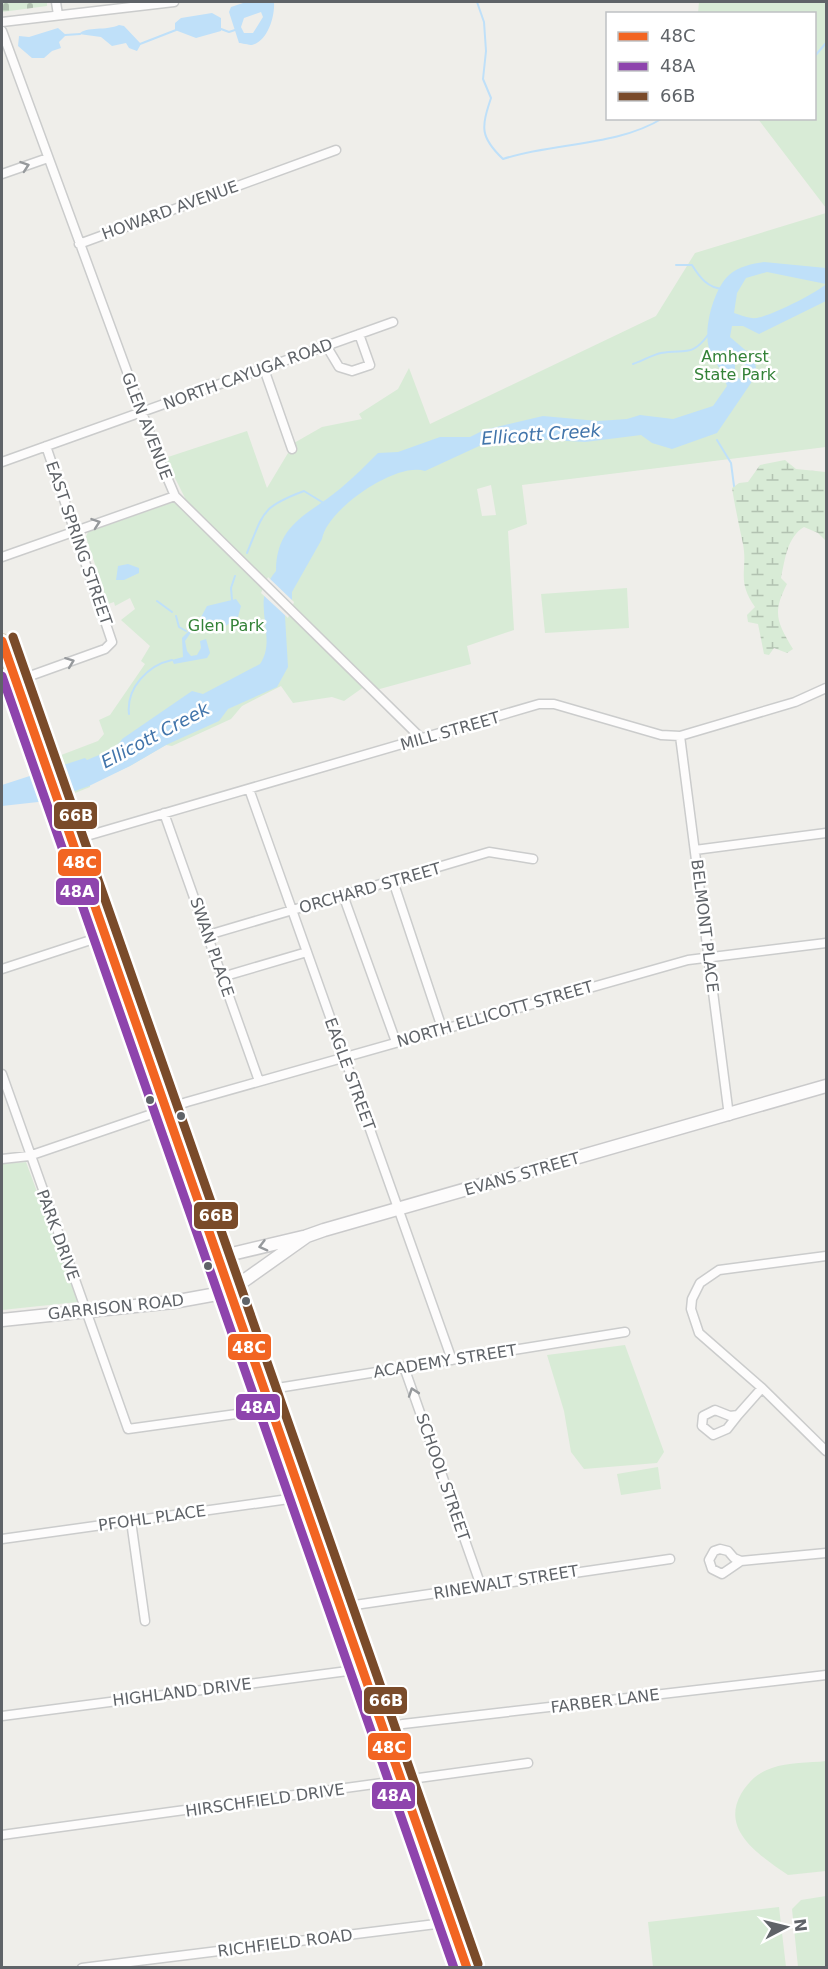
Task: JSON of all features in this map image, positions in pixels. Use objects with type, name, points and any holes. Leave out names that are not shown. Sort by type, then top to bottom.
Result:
[{"type":"main road","points":[[2,641],[467,1968]]},
{"type":"street","points":[[56,2],[58,15]]},
{"type":"street","points":[[2,22],[174,2]]},
{"type":"street","name":"GLEN AVENUE","points":[[2,31],[167,481],[175,496],[422,739]]},
{"type":"street","name":"HOWARD AVENUE","points":[[79,244],[336,150]]},
{"type":"street","points":[[2,174],[48,158]]},
{"type":"street","name":"NORTH CAYUGA ROAD","points":[[2,462],[393,322]]},
{"type":"street","points":[[327,347],[339,367],[352,371],[370,365],[359,334]]},
{"type":"street","points":[[264,369],[292,449]]},
{"type":"street","name":"EAST SPRING STREET","points":[[16,681],[105,649],[112,639],[46,446]]},
{"type":"street","points":[[2,557],[175,496]]},
{"type":"street","name":"MILL STREET","points":[[72,840],[539,704],[554,704],[661,735],[680,736],[795,702],[826,688]]},
{"type":"street","name":"BELMONT PLACE","points":[[680,736],[729,1116]]},
{"type":"street","name":"EAGLE STREET","points":[[249,789],[452,1360]]},
{"type":"street","name":"SWAN PLACE","points":[[164,813],[259,1081]]},
{"type":"street","points":[[695,850],[826,833]]},
{"type":"street","name":"ORCHARD STREET","points":[[208,935],[489,852],[533,859]]},
{"type":"street","points":[[393,881],[442,1028]]},
{"type":"street","points":[[343,896],[396,1042]]},
{"type":"street","points":[[2,969],[106,935]]},
{"type":"street","name":"NORTH ELLICOTT STREET","points":[[2,1159],[29,1156],[167,1108],[442,1028],[688,960],[826,943]]},
{"type":"street","points":[[222,977],[307,952]]},
{"type":"street","name":"PARK DRIVE","points":[[2,1074],[29,1156],[128,1429],[272,1409]]},
{"type":"street","name":"EVANS STREET","points":[[230,1289],[307,1236],[729,1116],[826,1086]]},
{"type":"street","points":[[219,1257],[307,1236]]},
{"type":"street","points":[[826,1256],[719,1270],[706,1276],[696,1290],[691,1309],[699,1334],[762,1388],[826,1451]]},
{"type":"street","name":"GARRISON ROAD","points":[[2,1320],[177,1302],[230,1289]]},
{"type":"street","name":"ACADEMY STREET","points":[[265,1390],[625,1332]]},
{"type":"street","name":"SCHOOL STREET","points":[[404,1367],[481,1586]]},
{"type":"street","points":[[738,1415],[762,1388]]},
{"type":"street","name":"PFOHL PLACE","points":[[2,1539],[303,1497]]},
{"type":"street","points":[[131,1521],[145,1621]]},
{"type":"street","points":[[741,1561],[826,1553]]},
{"type":"street","name":"RINEWALT STREET","points":[[341,1607],[670,1558]]},
{"type":"street","name":"HIGHLAND DRIVE","points":[[2,1716],[363,1669]]},
{"type":"street","name":"FARBER LANE","points":[[383,1729],[403,1724],[826,1675]]},
{"type":"street","name":"HIRSCHFIELD DRIVE","points":[[2,1835],[528,1763]]},
{"type":"street","name":"RICHFIELD ROAD","points":[[82,1968],[452,1922]]},
{"type":"green space","points":[[2,2],[47,2],[47,6],[2,12]]},
{"type":"green space","points":[[699,2],[826,2],[826,208],[759,120],[816,120],[816,12],[698,12]]},
{"type":"green space","points":[[826,213],[826,447],[522,485],[527,524],[508,531],[514,630],[467,646],[471,664],[376,690],[368,684],[344,701],[332,697],[293,703],[281,686],[242,706],[231,719],[172,746],[166,745],[130,766],[90,784],[90,787],[70,795],[56,757],[98,741],[104,734],[99,720],[110,715],[145,664],[141,661],[150,646],[121,620],[135,609],[130,598],[115,606],[114,602],[108,604],[86,537],[88,532],[185,498],[165,458],[247,431],[267,488],[294,443],[322,427],[362,419],[359,414],[398,389],[409,368],[430,424],[656,316],[695,253]],"holes":[[[491,485],[496,515],[482,516],[477,489]]]},
{"type":"green space","points":[[785,460],[796,469],[826,472],[826,541],[818,533],[804,527],[798,531],[790,543],[781,578],[787,584],[779,603],[778,617],[783,632],[793,649],[787,653],[774,648],[769,655],[764,654],[758,624],[748,622],[747,615],[755,607],[749,598],[744,582],[743,544],[732,488],[739,483],[748,482],[760,465]]},
{"type":"green space","points":[[627,588],[629,628],[545,633],[541,594]]},
{"type":"green space","points":[[26,1162],[78,1302],[2,1310],[2,1164]]},
{"type":"green space","points":[[625,1345],[664,1452],[657,1463],[584,1469],[571,1452],[564,1411],[547,1355]]},
{"type":"green space","points":[[658,1467],[661,1489],[621,1495],[617,1474]]},
{"type":"green space","points":[[826,1761],[826,1871],[788,1875],[766,1860],[746,1841],[736,1820],[736,1807],[747,1785],[762,1772],[785,1765]]},
{"type":"green space","points":[[826,1896],[826,1967],[798,1967],[792,1909],[801,1900]]},
{"type":"green space","points":[[779,1907],[786,1967],[653,1967],[648,1922]]},
{"type":"water","points":[[246,2],[274,2],[272,21],[258,43],[252,45],[239,43],[229,12],[231,7]],"holes":[[[261,12],[263,17],[253,33],[244,33],[241,27],[244,18]]]},
{"type":"water","points":[[212,13],[221,18],[221,31],[196,38],[175,30],[175,23],[181,18]]},
{"type":"water","points":[[124,26],[141,44],[137,51],[129,48],[126,43],[112,46],[101,37],[79,34],[87,30]]},
{"type":"water","points":[[58,28],[66,35],[59,42],[61,48],[52,51],[44,58],[32,58],[18,46],[19,36],[29,37]]},
{"type":"water","name":"Ellicott Creek","points":[[764,262],[826,268],[826,284],[826,301],[759,334],[743,326],[732,326],[730,337],[751,355],[756,367],[751,383],[717,433],[672,449],[652,443],[641,435],[585,442],[517,438],[490,441],[425,471],[413,470],[398,473],[381,480],[336,514],[292,592],[292,599],[285,616],[288,667],[277,687],[228,709],[219,721],[166,745],[89,786],[47,801],[2,806],[2,785],[101,754],[116,746],[122,739],[192,691],[203,694],[260,664],[267,642],[264,595],[276,571],[282,541],[288,530],[341,488],[378,453],[398,452],[440,437],[470,437],[484,430],[543,416],[598,421],[627,419],[640,415],[673,419],[713,406],[727,386],[709,348],[707,330],[714,299],[724,281],[733,272],[741,267]],"holes":[[[767,272],[826,284],[793,304],[757,318],[734,313],[737,293],[746,278]],[[728,348],[745,361],[743,381],[735,376],[735,363]]]},
{"type":"water","points":[[128,564],[139,568],[139,573],[124,580],[116,580],[118,566]]},
{"type":"water","points":[[236,599],[241,606],[238,617],[216,633],[211,632],[203,623],[194,628],[185,641],[187,651],[191,656],[197,655],[201,648],[200,641],[206,639],[210,653],[207,658],[174,664],[172,660],[183,657],[182,638],[200,619],[207,606]]},
{"type":"pier","points":[[268,577],[294,602],[288,618],[261,593]]},
{"type":"pier","points":[[60,767],[69,793],[47,801],[38,774]]},
{"type":"waterway","points":[[477,2],[484,22],[486,51],[483,79],[491,98],[485,117],[485,132],[486,138],[503,159],[605,139],[645,127],[659,120]]},
{"type":"waterway","points":[[221,29],[229,32],[235,30]]},
{"type":"waterway","points":[[140,44],[176,30]]},
{"type":"waterway","points":[[65,35],[80,34]]},
{"type":"waterway","points":[[816,55],[826,43]]},
{"type":"waterway","points":[[676,265],[692,265],[705,282],[723,289]]},
{"type":"waterway","points":[[633,364],[661,353],[688,351],[697,347],[708,335]]},
{"type":"waterway","points":[[717,440],[731,463],[734,486]]},
{"type":"waterway","points":[[247,553],[261,520],[279,502],[304,491],[322,502]]},
{"type":"waterway","points":[[232,600],[231,588],[235,576]]},
{"type":"waterway","points":[[157,601],[172,612]]},
{"type":"waterway","points":[[176,616],[179,627],[186,631]]},
{"type":"waterway","points":[[129,714],[131,695],[140,679],[155,667],[172,660]]},
{"type":"transit line","name":"66B","points":[[13,637],[478,1964]]},
{"type":"transit line","name":"48C","points":[[2,641],[467,1968]]},
{"type":"transit line","name":"48A","points":[[2,676],[454,1968]]},
{"type":"park label","name":"Amherst State Park","points":[[735,365]]},
{"type":"park label","name":"Glen Park","points":[[226,625]]}]
